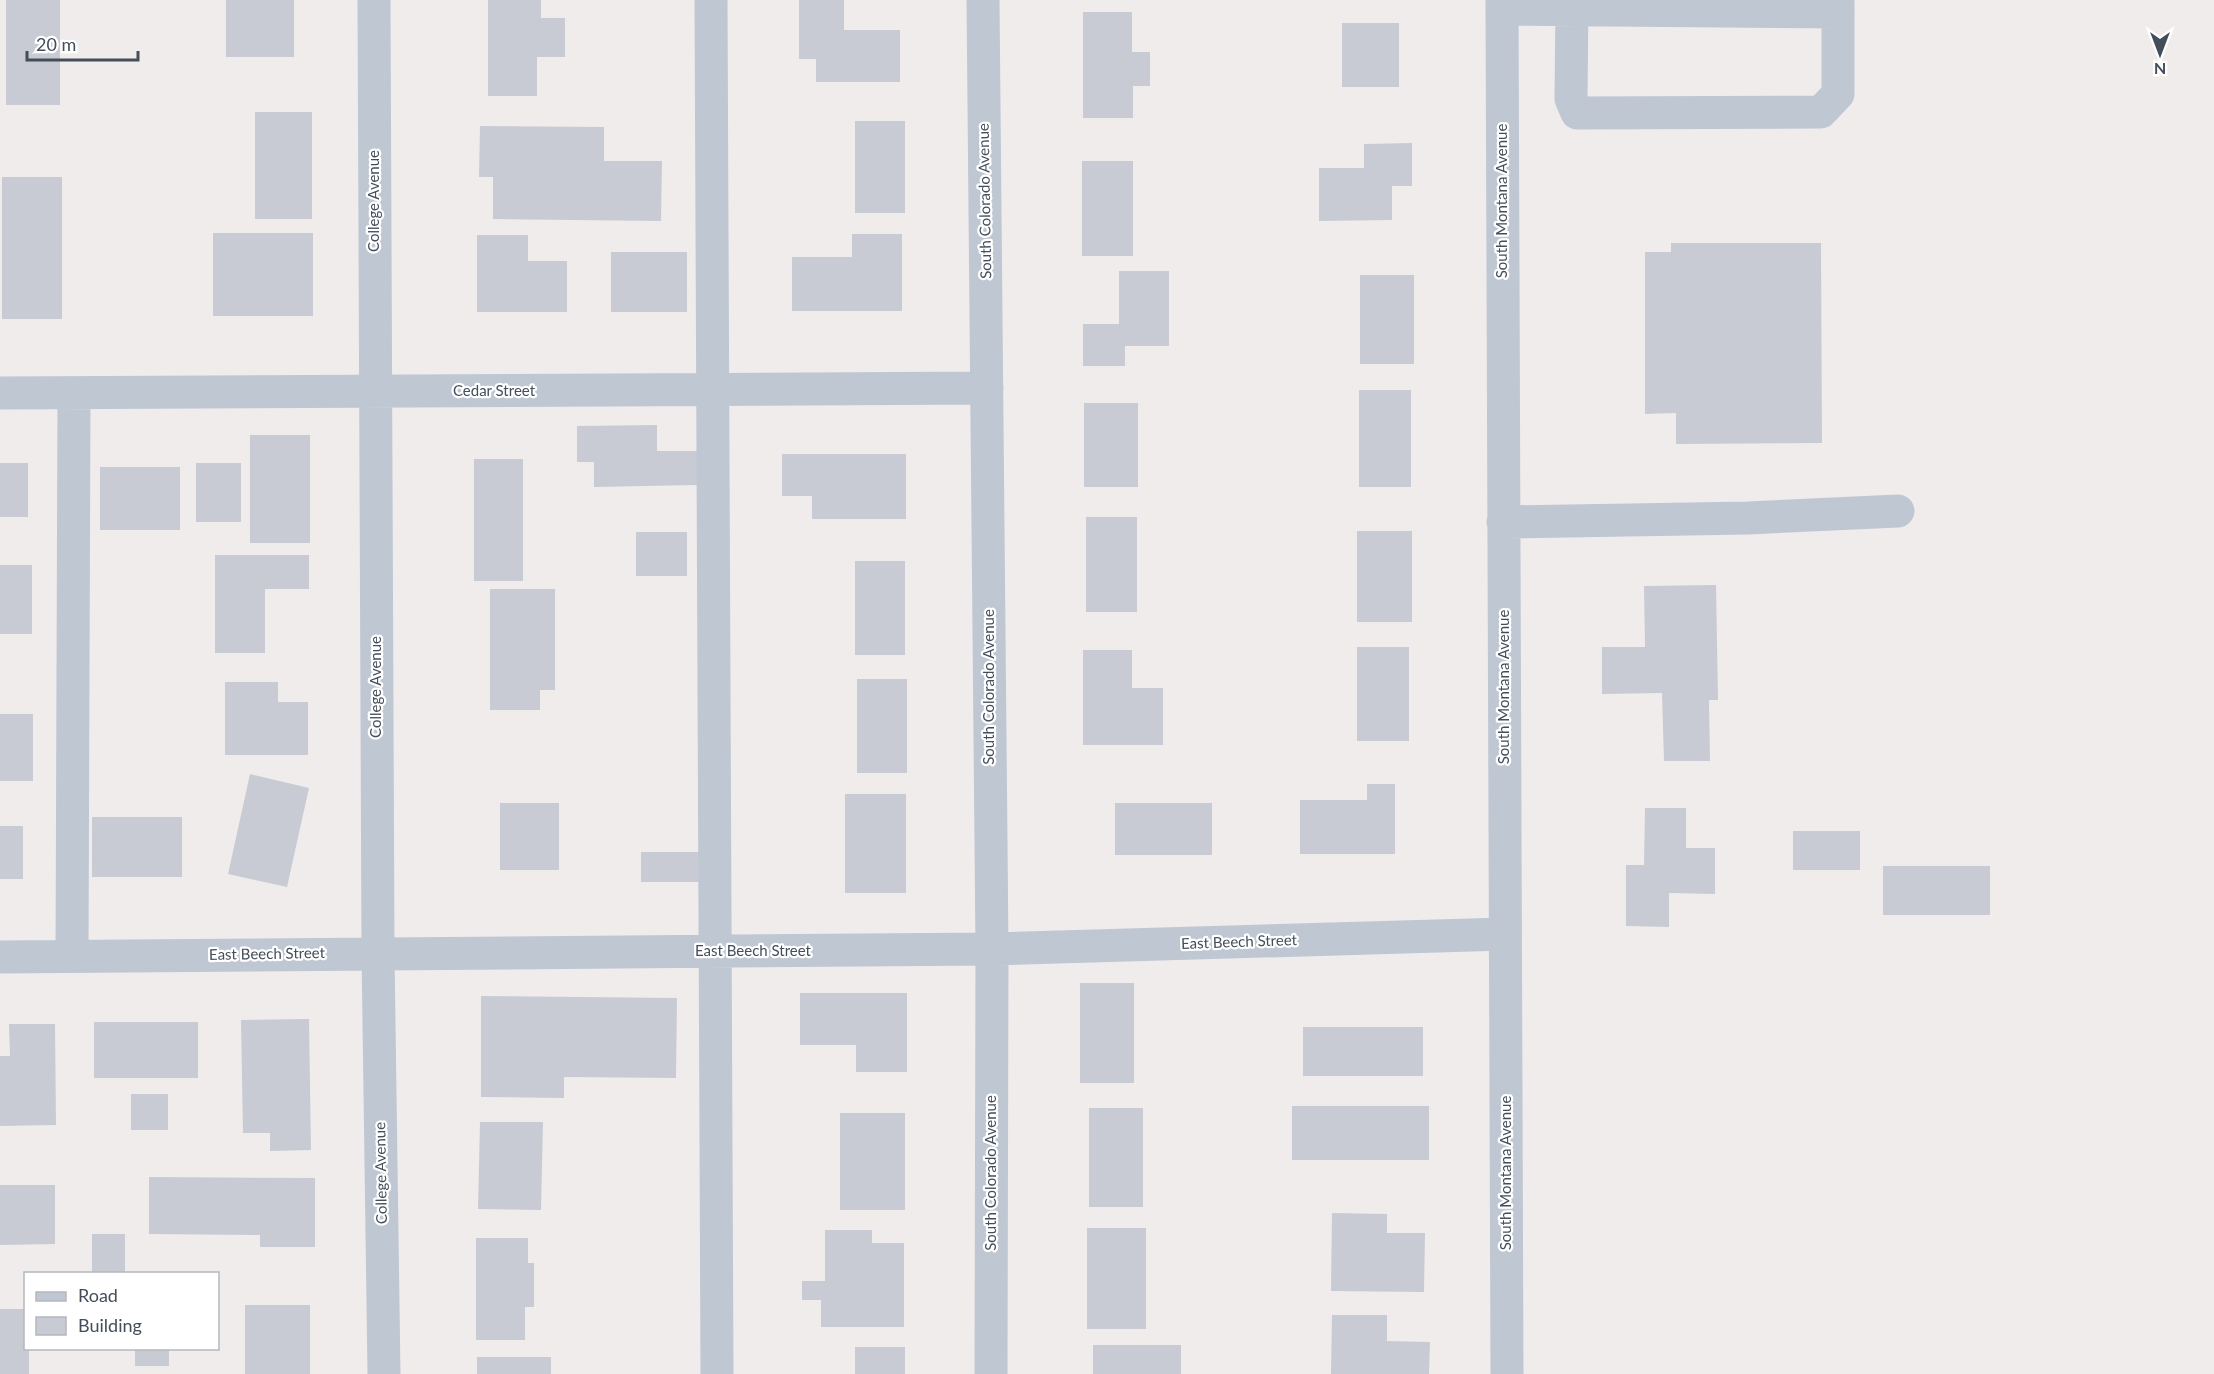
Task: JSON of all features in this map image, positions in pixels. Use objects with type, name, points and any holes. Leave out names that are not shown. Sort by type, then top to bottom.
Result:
[{"type":"street","name":"College Avenue","points":[[374,0],[378,953],[384,1374]]},
{"type":"street","points":[[711,0],[717,1374]]},
{"type":"street","name":"South Colorado Avenue","points":[[983,0],[992,949],[991,1374]]},
{"type":"street","points":[[1502,5],[1572,5],[1838,6],[1838,94],[1821,112],[1577,113],[1571,99],[1572,5]]},
{"type":"street","name":"South Montana Avenue","points":[[1502,5],[1507,1374]]},
{"type":"street","name":"Cedar Street","points":[[0,393],[987,388]]},
{"type":"street","points":[[72,956],[74,393]]},
{"type":"street","points":[[1503,522],[1748,518],[1898,511]]},
{"type":"street","name":"East Beech Street","points":[[0,957],[992,949],[1505,934]]},
{"type":"building","points":[[6,0],[60,0],[60,105],[6,105]]},
{"type":"building","points":[[226,0],[294,0],[294,57],[226,57]]},
{"type":"building","points":[[488,0],[541,0],[541,18],[565,18],[565,57],[537,57],[537,96],[488,96]]},
{"type":"building","points":[[799,0],[844,0],[844,30],[900,30],[900,82],[816,82],[816,59],[799,59]]},
{"type":"building","points":[[1083,12],[1132,12],[1132,52],[1150,52],[1150,86],[1133,86],[1133,118],[1083,118]]},
{"type":"building","points":[[1342,23],[1399,23],[1399,87],[1342,87]]},
{"type":"building","points":[[255,112],[312,112],[312,219],[255,219]]},
{"type":"building","points":[[855,121],[905,121],[905,213],[855,213]]},
{"type":"building","points":[[480,126],[604,127],[604,161],[662,161],[661,221],[493,219],[493,177],[479,177]]},
{"type":"building","points":[[1412,143],[1412,186],[1392,186],[1392,220],[1319,221],[1319,168],[1364,168],[1364,144]]},
{"type":"building","points":[[1082,161],[1133,161],[1133,256],[1082,256]]},
{"type":"building","points":[[2,177],[62,177],[62,319],[2,319]]},
{"type":"building","points":[[213,233],[313,233],[313,316],[213,316]]},
{"type":"building","points":[[852,234],[902,234],[902,311],[792,311],[792,257],[852,257]]},
{"type":"building","points":[[477,235],[528,235],[528,261],[567,261],[567,312],[477,312]]},
{"type":"building","points":[[1671,243],[1821,243],[1822,443],[1676,444],[1676,413],[1645,414],[1645,252],[1671,252]]},
{"type":"building","points":[[611,252],[687,252],[687,312],[611,312]]},
{"type":"building","points":[[1119,271],[1169,271],[1169,346],[1125,346],[1125,366],[1083,366],[1083,324],[1119,324]]},
{"type":"building","points":[[1360,275],[1414,275],[1414,364],[1360,364]]},
{"type":"building","points":[[1359,390],[1411,390],[1411,487],[1359,487]]},
{"type":"building","points":[[1084,403],[1138,403],[1138,487],[1084,487]]},
{"type":"building","points":[[657,425],[657,451],[697,451],[697,485],[594,487],[594,462],[577,462],[577,426]]},
{"type":"building","points":[[250,435],[310,435],[310,543],[250,543]]},
{"type":"building","points":[[782,454],[906,454],[906,519],[812,519],[812,496],[782,496]]},
{"type":"building","points":[[474,459],[523,459],[523,581],[474,581]]},
{"type":"building","points":[[0,463],[28,463],[28,517],[0,517]]},
{"type":"building","points":[[196,463],[241,463],[241,522],[196,522]]},
{"type":"building","points":[[100,467],[180,467],[180,530],[100,530]]},
{"type":"building","points":[[1086,517],[1137,517],[1137,612],[1086,612]]},
{"type":"building","points":[[1357,531],[1412,531],[1412,622],[1357,622]]},
{"type":"building","points":[[636,532],[687,532],[687,576],[636,576]]},
{"type":"building","points":[[215,555],[309,555],[309,589],[265,589],[265,653],[215,653]]},
{"type":"building","points":[[855,561],[905,561],[905,655],[855,655]]},
{"type":"building","points":[[0,565],[32,565],[32,634],[0,634]]},
{"type":"building","points":[[1716,585],[1718,700],[1709,700],[1710,761],[1664,761],[1662,693],[1602,694],[1602,647],[1645,647],[1644,586]]},
{"type":"building","points":[[490,589],[555,589],[555,690],[540,690],[540,710],[490,710]]},
{"type":"building","points":[[1357,647],[1409,647],[1409,741],[1357,741]]},
{"type":"building","points":[[1083,650],[1132,650],[1132,688],[1163,688],[1163,745],[1083,745]]},
{"type":"building","points":[[857,679],[907,679],[907,773],[857,773]]},
{"type":"building","points":[[225,682],[278,682],[278,702],[308,702],[308,755],[225,755]]},
{"type":"building","points":[[0,714],[33,714],[33,781],[0,781]]},
{"type":"building","points":[[250,774],[309,788],[287,887],[228,874]]},
{"type":"building","points":[[1367,784],[1395,784],[1395,854],[1300,854],[1300,800],[1367,800]]},
{"type":"building","points":[[845,794],[906,794],[906,893],[845,893]]},
{"type":"building","points":[[500,803],[559,803],[559,870],[500,870]]},
{"type":"building","points":[[1115,803],[1212,803],[1212,855],[1115,855]]},
{"type":"building","points":[[1645,808],[1686,808],[1686,848],[1715,848],[1715,894],[1669,893],[1669,927],[1626,926],[1626,865],[1644,865]]},
{"type":"building","points":[[92,817],[182,817],[182,877],[92,877]]},
{"type":"building","points":[[0,826],[23,826],[23,879],[0,879]]},
{"type":"building","points":[[1793,831],[1860,831],[1860,870],[1793,870]]},
{"type":"building","points":[[641,852],[702,852],[702,882],[641,882]]},
{"type":"building","points":[[1883,866],[1990,866],[1990,915],[1883,915]]},
{"type":"building","points":[[1080,983],[1134,983],[1134,1083],[1080,1083]]},
{"type":"building","points":[[800,993],[907,993],[907,1072],[856,1072],[856,1045],[800,1045]]},
{"type":"building","points":[[481,996],[677,998],[676,1078],[564,1077],[564,1098],[481,1097]]},
{"type":"building","points":[[309,1019],[311,1150],[270,1151],[270,1133],[243,1133],[241,1020]]},
{"type":"building","points":[[94,1022],[198,1022],[198,1078],[94,1078]]},
{"type":"building","points":[[9,1024],[55,1024],[56,1125],[0,1126],[0,1056],[10,1056]]},
{"type":"building","points":[[1303,1027],[1423,1027],[1423,1076],[1303,1076]]},
{"type":"building","points":[[131,1094],[168,1094],[168,1130],[131,1130]]},
{"type":"building","points":[[1292,1106],[1429,1106],[1429,1160],[1292,1160]]},
{"type":"building","points":[[1089,1108],[1143,1108],[1143,1207],[1089,1207]]},
{"type":"building","points":[[840,1113],[905,1113],[905,1210],[840,1210]]},
{"type":"building","points":[[480,1122],[543,1122],[541,1210],[478,1209]]},
{"type":"building","points":[[149,1177],[315,1178],[315,1247],[260,1247],[260,1235],[149,1234]]},
{"type":"building","points":[[0,1185],[55,1185],[55,1244],[0,1245]]},
{"type":"building","points":[[1332,1213],[1387,1214],[1387,1233],[1425,1233],[1424,1292],[1331,1291]]},
{"type":"building","points":[[1087,1228],[1146,1228],[1146,1329],[1087,1329]]},
{"type":"building","points":[[825,1230],[872,1230],[872,1243],[904,1243],[904,1327],[821,1327],[821,1300],[802,1300],[802,1281],[825,1281]]},
{"type":"building","points":[[92,1234],[125,1234],[125,1272],[92,1272]]},
{"type":"building","points":[[476,1238],[528,1238],[528,1263],[534,1263],[534,1307],[525,1307],[525,1340],[476,1340]]},
{"type":"building","points":[[245,1305],[310,1305],[310,1374],[245,1374]]},
{"type":"building","points":[[0,1309],[24,1309],[24,1350],[29,1350],[29,1374],[0,1374]]},
{"type":"building","points":[[1332,1315],[1387,1315],[1387,1341],[1430,1342],[1429,1374],[1331,1374]]},
{"type":"building","points":[[1093,1345],[1181,1345],[1181,1374],[1093,1374]]},
{"type":"building","points":[[855,1347],[905,1347],[905,1374],[855,1374]]},
{"type":"building","points":[[135,1350],[169,1350],[169,1366],[135,1366]]},
{"type":"building","points":[[477,1357],[551,1357],[551,1374],[477,1374]]}]
